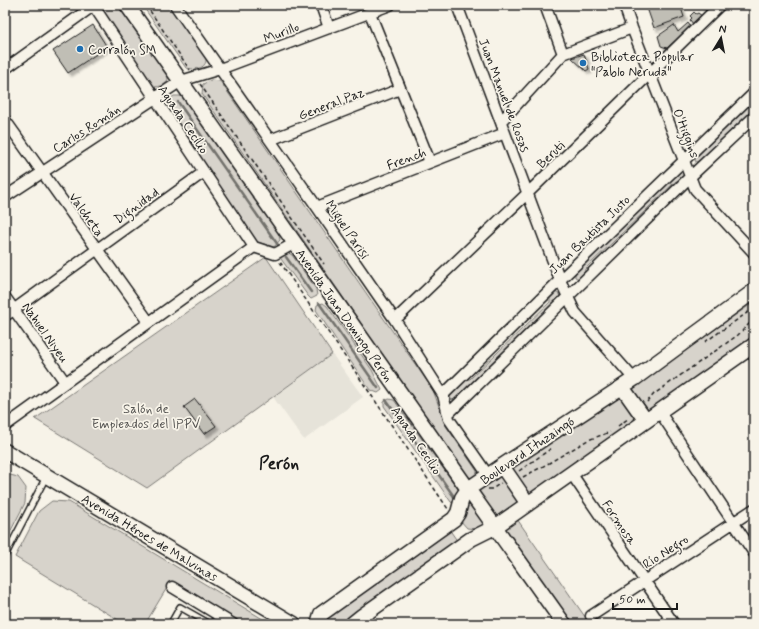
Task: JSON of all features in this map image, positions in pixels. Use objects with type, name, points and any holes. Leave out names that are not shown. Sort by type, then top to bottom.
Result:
[{"type":"main road","name":"Avenida Juan Domingo Perón","points":[[127,5],[564,624]]},
{"type":"main road","name":"Boulevard Ituzaingó","points":[[454,519],[458,513],[462,498],[468,489],[628,383],[754,292]]},
{"type":"main road","points":[[352,624],[471,539],[495,527],[754,345]]},
{"type":"main road","points":[[628,383],[646,420]]},
{"type":"main road","name":"Avenida Héroes de Malvinas","points":[[7,455],[47,476],[294,624]]},
{"type":"main road","points":[[502,466],[528,504]]},
{"type":"main road","points":[[318,624],[322,614],[454,519]]},
{"type":"street","points":[[5,69],[93,5]]},
{"type":"street","name":"Aguada Cecilio","points":[[93,5],[254,247]]},
{"type":"street","name":"Miguel Parisi","points":[[175,5],[317,207],[394,320],[443,395],[450,419],[488,476]]},
{"type":"street","points":[[321,5],[330,28]]},
{"type":"street","name":"Murillo","points":[[181,81],[220,69],[390,5]]},
{"type":"street","name":"Juan Manuel de Rosas","points":[[456,5],[560,280],[575,312],[628,383]]},
{"type":"street","points":[[545,5],[563,54]]},
{"type":"street","name":"O'Higgins","points":[[625,5],[632,28],[695,190],[754,253]]},
{"type":"street","name":"Beruti","points":[[394,320],[720,5]]},
{"type":"street","points":[[370,13],[430,162]]},
{"type":"street","points":[[500,120],[507,115],[563,54],[632,28]]},
{"type":"street","name":"Carlos Román","points":[[5,196],[181,81]]},
{"type":"street","name":"General Paz","points":[[270,140],[400,90]]},
{"type":"street","name":"Juan Bautista Justo","points":[[443,395],[754,93]]},
{"type":"street","points":[[448,414],[690,177],[754,117]]},
{"type":"street","name":"Valcheta","points":[[5,120],[149,322]]},
{"type":"street","name":"French","points":[[317,207],[505,133]]},
{"type":"street","name":"Dignidad","points":[[5,316],[204,172]]},
{"type":"street","points":[[5,426],[254,247],[275,254],[295,243]]},
{"type":"street","name":"Nahuel Niyeu","points":[[5,297],[65,382]]},
{"type":"street","points":[[659,411],[754,553]]},
{"type":"street","name":"Formosa","points":[[571,473],[674,624]]},
{"type":"street","name":"Río Negro","points":[[591,616],[754,509]]},
{"type":"street","points":[[172,587],[233,624]]},
{"type":"lane","points":[[5,556],[47,476]]},
{"type":"lane","points":[[173,624],[171,623],[187,596]]},
{"type":"lane","points":[[180,607],[210,624]]},
{"type":"path","name":"Aguada Cecilio","points":[[275,254],[454,519]]},
{"type":"shaded area","points":[[332,354],[363,397],[304,440],[273,397]]},
{"type":"green space","points":[[97,5],[121,5],[168,73],[166,83],[155,87],[149,81]]},
{"type":"green space","points":[[142,5],[170,5],[206,56],[205,64],[197,69],[186,68]]},
{"type":"green space","points":[[211,80],[220,81],[433,390],[446,426],[477,471],[476,475],[471,478],[467,476],[202,94],[203,84]]},
{"type":"green space","points":[[174,96],[180,96],[186,99],[278,230],[280,240],[274,247],[257,242],[169,110],[167,104]]},
{"type":"green space","points":[[754,100],[754,108],[700,160],[697,162],[695,161],[696,156]]},
{"type":"green space","points":[[684,172],[685,176],[680,182],[676,181],[585,269],[584,274],[579,279],[575,277],[576,271],[678,173]]},
{"type":"green space","points":[[287,252],[292,255],[316,289],[317,296],[311,299],[308,296],[281,259],[280,255]]},
{"type":"green space","name":"Salón de Empleados del IPPV","points":[[266,257],[332,354],[147,488],[35,419]]},
{"type":"green space","points":[[555,292],[559,294],[560,297],[558,300],[457,398],[454,400],[450,399],[452,392],[465,379],[470,379],[550,302],[550,297]]},
{"type":"green space","points":[[754,302],[754,337],[649,411],[632,388]]},
{"type":"green space","points":[[323,303],[327,306],[372,370],[382,390],[378,393],[370,390],[316,310],[317,305]]},
{"type":"green space","points":[[621,395],[638,419],[530,496],[510,469]]},
{"type":"green space","points":[[389,399],[394,400],[460,492],[454,504],[451,502],[384,406],[384,402]]},
{"type":"green space","points":[[5,475],[18,477],[26,488],[25,503],[5,542]]},
{"type":"green space","points":[[500,475],[519,502],[497,518],[478,491]]},
{"type":"green space","points":[[52,501],[69,502],[271,624],[243,624],[171,581],[145,624],[125,624],[15,557],[39,511]]},
{"type":"green space","points":[[471,505],[485,525],[476,529],[467,528],[459,519],[467,506]]},
{"type":"green space","points":[[517,519],[590,624],[571,624],[504,528]]},
{"type":"green space","points":[[449,529],[458,542],[345,624],[331,624],[325,620]]},
{"type":"building","points":[[646,5],[680,5],[684,17],[654,28]]},
{"type":"building","points":[[700,5],[713,5],[706,11],[704,6],[701,8]]},
{"type":"building","points":[[694,12],[702,16],[693,24],[690,20],[692,18],[690,16]]},
{"type":"building","points":[[688,23],[691,27],[667,48],[661,46],[658,36],[674,25],[678,32]]},
{"type":"building","name":"Corralón SM","points":[[93,25],[107,47],[68,73],[53,51]]},
{"type":"building","name":"Biblioteca Popular \"Pablo Neruda\"","points":[[584,54],[589,69],[586,71],[572,58]]},
{"type":"building","name":"Salón de Empleados del IPPV","points":[[195,399],[216,426],[204,434],[184,407]]},
{"type":"waterway","points":[[178,102],[278,245]]},
{"type":"waterway","points":[[286,257],[311,292]]},
{"type":"waterway","points":[[319,303],[378,388]]},
{"type":"waterway","points":[[386,400],[455,498]]},
{"type":"place","name":"Corralón SM","points":[[80,49]]},
{"type":"place","name":"Biblioteca Popular \"Pablo Neruda\"","points":[[583,63]]},
{"type":"district","name":"Perón","points":[[279,463]]}]
